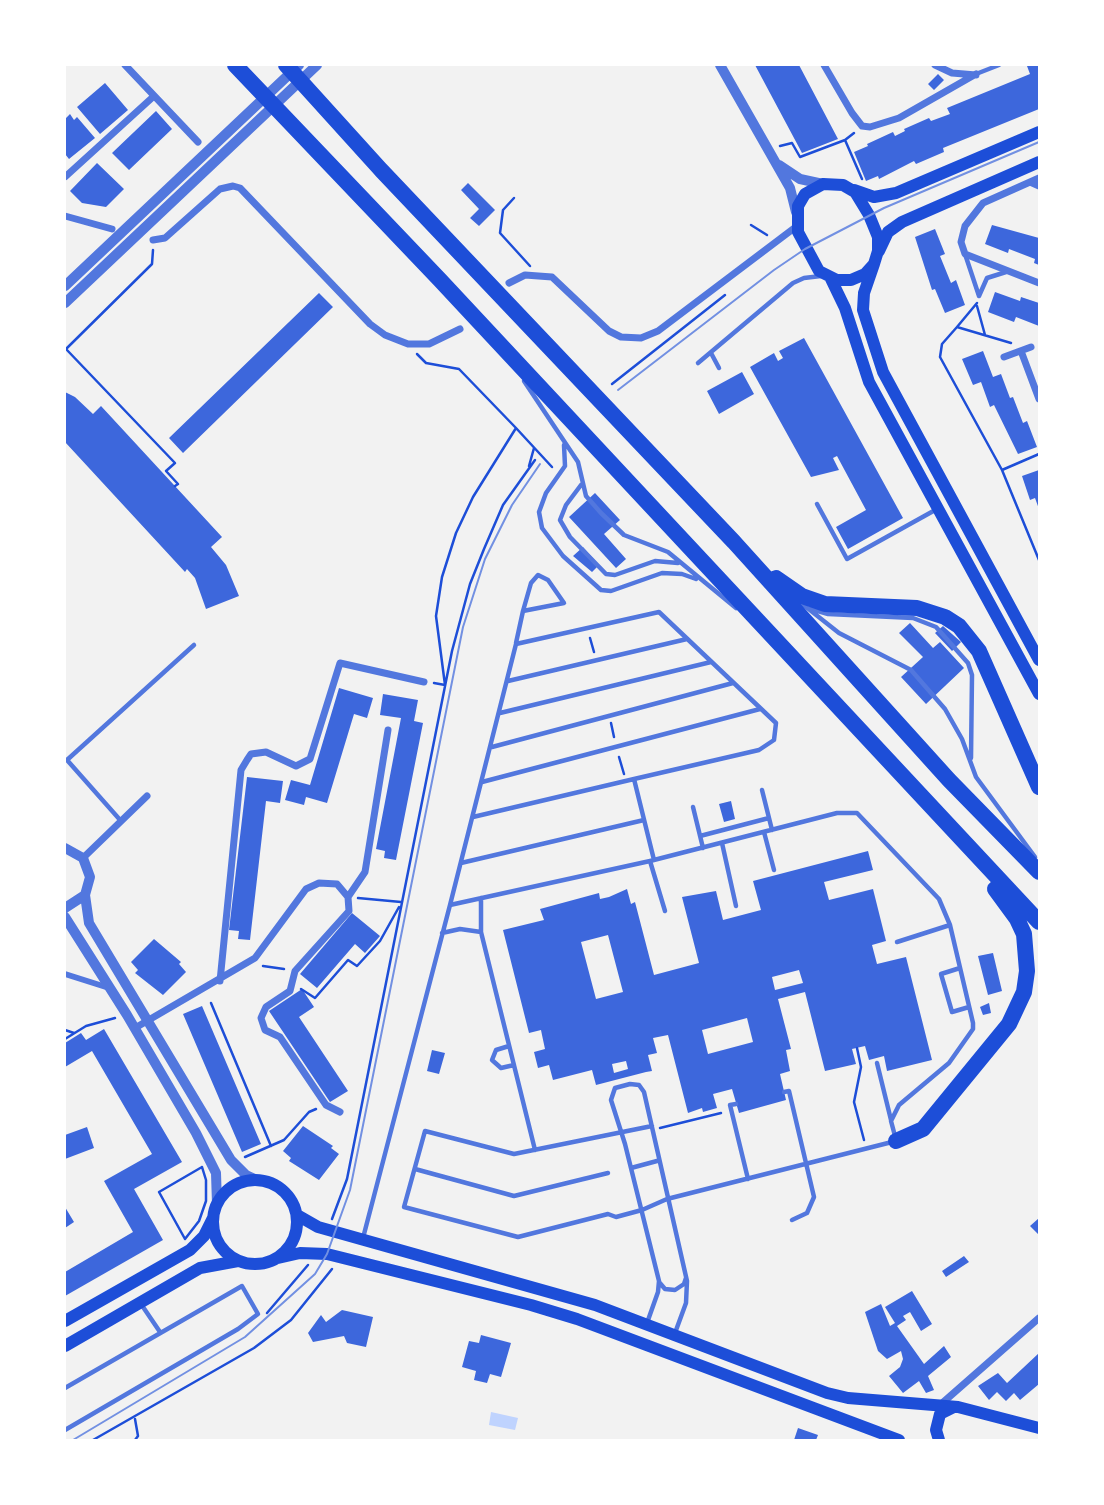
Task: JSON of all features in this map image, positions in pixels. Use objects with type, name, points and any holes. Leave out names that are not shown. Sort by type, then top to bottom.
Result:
[{"type":"highway","points":[[286,65],[381,170],[734,542],[949,780],[1039,872]]},
{"type":"highway","points":[[238,68],[492,336],[767,633],[853,721],[922,800],[1017,919],[1027,950],[1027,971],[1024,992],[1009,1024],[923,1129],[896,1141]]},
{"type":"highway","points":[[734,542],[778,581],[802,596],[825,604],[918,608],[945,617],[970,638],[1039,764]]},
{"type":"highway","points":[[995,686],[1039,787]]},
{"type":"highway","points":[[922,800],[1039,922]]},
{"type":"main road","points":[[1039,132],[896,193],[879,197],[849,187],[823,184],[805,194],[796,212],[797,226],[809,256],[828,277],[845,308],[869,382],[1039,694]]},
{"type":"main road","points":[[1039,162],[902,222],[888,232],[878,251],[864,293],[863,310],[883,372],[1039,660]]},
{"type":"main road","points":[[849,187],[859,198],[872,222],[878,251]]},
{"type":"main road","points":[[828,277],[851,280],[865,274],[874,264]]},
{"type":"main road","points":[[65,1321],[190,1250],[204,1236],[216,1209],[234,1186],[259,1181],[273,1184],[284,1192],[297,1216],[318,1227],[595,1305],[827,1394],[958,1407],[1038,1428]]},
{"type":"main road","points":[[216,1209],[218,1241],[238,1261]]},
{"type":"main road","points":[[278,1258],[294,1240],[297,1216]]},
{"type":"main road","points":[[65,1346],[200,1268],[238,1261],[265,1263],[300,1253],[327,1254],[577,1319],[899,1440]]},
{"type":"main road","points":[[939,1440],[936,1430],[940,1414],[958,1407]]},
{"type":"street","points":[[125,65],[198,142]]},
{"type":"street","points":[[75,294],[65,285],[299,65]]},
{"type":"street","points":[[65,303],[317,65]]},
{"type":"street","points":[[720,65],[790,188],[796,212]]},
{"type":"street","points":[[824,65],[862,126],[880,126],[899,118],[976,75]]},
{"type":"street","points":[[936,65],[952,73],[976,75]]},
{"type":"street","points":[[65,177],[154,96]]},
{"type":"street","points":[[776,163],[800,179],[823,184]]},
{"type":"street","points":[[1039,178],[991,198],[977,209],[961,237],[965,254],[1039,283]]},
{"type":"street","points":[[1030,182],[1039,186]]},
{"type":"street","points":[[153,240],[165,238],[174,232],[220,189],[233,186],[240,188],[370,324],[385,335],[408,344],[429,344],[460,329]]},
{"type":"street","points":[[65,216],[112,229]]},
{"type":"street","points":[[509,283],[525,275],[537,274],[561,282],[615,335],[641,338],[658,331],[797,226]]},
{"type":"street","points":[[1004,357],[1031,346]]},
{"type":"street","points":[[1021,351],[1039,399]]},
{"type":"street","points":[[220,981],[241,770],[251,754],[266,752],[296,766],[310,759],[340,663],[424,681]]},
{"type":"street","points":[[348,897],[365,872],[388,730]]},
{"type":"street","points":[[83,858],[147,796]]},
{"type":"street","points":[[65,848],[83,858],[90,877],[85,895],[89,923],[231,1160],[247,1175],[259,1181]]},
{"type":"street","points":[[135,1028],[220,981],[255,958],[306,889],[319,883],[337,884],[348,897],[349,911],[295,971],[294,985],[290,991],[266,1007],[261,1023],[265,1030],[280,1037],[326,1105],[340,1112]]},
{"type":"street","points":[[65,908],[85,895]]},
{"type":"street","points":[[65,917],[135,1028],[211,1162],[217,1181],[216,1209]]},
{"type":"street","points":[[65,974],[102,985],[112,991]]},
{"type":"street","points":[[940,1405],[1039,1318]]},
{"type":"lane","points":[[976,75],[999,65]]},
{"type":"lane","points":[[965,254],[978,300]]},
{"type":"lane","points":[[978,300],[987,278],[1007,271]]},
{"type":"lane","points":[[698,363],[793,284],[804,278],[828,277]]},
{"type":"lane","points":[[492,336],[549,415],[578,462],[586,496],[624,536],[658,546],[767,633]]},
{"type":"lane","points":[[711,353],[719,368]]},
{"type":"lane","points":[[564,441],[567,460],[541,503],[542,528],[563,556],[593,587],[611,591],[662,573],[682,574],[704,583]]},
{"type":"lane","points":[[582,485],[566,505],[560,520],[570,537],[606,574],[615,575],[655,561],[680,564]]},
{"type":"lane","points":[[817,505],[847,559],[938,508]]},
{"type":"lane","points":[[363,1239],[500,713],[523,611],[531,583],[538,575],[548,580],[564,603],[523,611]]},
{"type":"lane","points":[[778,581],[838,633],[911,670],[950,718],[985,791],[1039,863]]},
{"type":"lane","points":[[807,608],[828,614],[913,618],[936,627],[968,663],[972,675],[971,762]]},
{"type":"lane","points":[[473,817],[759,750],[774,740],[776,723],[659,612],[516,644]]},
{"type":"lane","points":[[508,681],[687,639]]},
{"type":"lane","points":[[121,821],[68,760],[194,645]]},
{"type":"lane","points":[[500,713],[712,662]]},
{"type":"lane","points":[[491,748],[733,683]]},
{"type":"lane","points":[[482,782],[761,709]]},
{"type":"lane","points":[[634,779],[665,911]]},
{"type":"lane","points":[[762,790],[772,830]]},
{"type":"lane","points":[[693,807],[703,848]]},
{"type":"lane","points":[[450,905],[652,861],[837,813],[857,813],[939,899],[950,925],[974,1026],[935,1078],[899,1105],[891,1121]]},
{"type":"lane","points":[[700,836],[769,818]]},
{"type":"lane","points":[[461,863],[644,820]]},
{"type":"lane","points":[[764,832],[774,870]]},
{"type":"lane","points":[[722,843],[736,905]]},
{"type":"lane","points":[[481,898],[481,932],[535,1150]]},
{"type":"lane","points":[[897,942],[950,925]]},
{"type":"lane","points":[[442,933],[460,929],[481,932]]},
{"type":"lane","points":[[960,968],[941,974],[952,1012],[970,1007]]},
{"type":"lane","points":[[509,1046],[496,1049],[492,1060],[501,1068],[514,1065]]},
{"type":"lane","points":[[652,1126],[510,1154],[425,1131],[404,1207],[509,1237],[608,1214],[616,1217],[667,1199],[896,1141],[877,1063]]},
{"type":"lane","points":[[646,1324],[658,1293],[659,1281],[611,1096],[619,1087],[635,1083],[642,1088],[652,1126],[685,1274],[687,1298],[675,1334]]},
{"type":"lane","points":[[784,1092],[789,1091],[807,1164],[813,1203],[807,1213],[792,1220]]},
{"type":"lane","points":[[736,1104],[730,1105],[748,1178]]},
{"type":"lane","points":[[631,1168],[658,1161]]},
{"type":"lane","points":[[415,1169],[514,1196],[608,1173]]},
{"type":"lane","points":[[659,1281],[665,1289],[675,1290],[684,1284],[685,1274]]},
{"type":"lane","points":[[65,1388],[242,1286],[258,1314],[239,1329],[65,1430]]},
{"type":"lane","points":[[141,1303],[160,1332]]},
{"type":"path","points":[[766,148],[792,143],[800,157],[845,140],[862,126]]},
{"type":"path","points":[[845,140],[867,195]]},
{"type":"path","points":[[514,198],[503,210],[500,233],[537,274]]},
{"type":"path","points":[[751,225],[766,235]]},
{"type":"path","points":[[153,240],[152,264],[66,349],[174,463],[166,471],[177,484],[175,486]]},
{"type":"path","points":[[612,384],[727,293]]},
{"type":"path","points":[[978,300],[942,344],[940,357],[1003,470],[1039,560]]},
{"type":"path","points":[[978,300],[980,326],[985,335]]},
{"type":"path","points":[[957,327],[1008,342],[1021,351]]},
{"type":"path","points":[[408,344],[426,363],[459,369],[560,474]]},
{"type":"path","points":[[445,685],[436,616],[442,577],[456,533],[473,497],[516,428]]},
{"type":"path","points":[[528,469],[534,448]]},
{"type":"path","points":[[1003,470],[1038,457]]},
{"type":"path","points":[[331,1223],[346,1179],[445,685],[475,572],[503,505],[535,460]]},
{"type":"path","points":[[348,897],[402,902]]},
{"type":"path","points":[[294,985],[315,998],[348,960],[357,966],[380,941],[402,902]]},
{"type":"path","points":[[246,964],[295,971]]},
{"type":"path","points":[[211,1003],[271,1146]]},
{"type":"path","points":[[65,1039],[86,1026],[115,1018]]},
{"type":"path","points":[[65,1030],[74,1033]]},
{"type":"path","points":[[857,1048],[861,1067],[854,1101],[866,1149]]},
{"type":"path","points":[[652,1126],[660,1128],[732,1111]]},
{"type":"path","points":[[246,1157],[284,1140],[309,1112]]},
{"type":"path","points":[[202,1167],[206,1180],[206,1201],[199,1221],[185,1239],[169,1209],[159,1192],[202,1167]]},
{"type":"path","points":[[93,1440],[263,1341],[291,1320],[334,1265]]},
{"type":"path","points":[[135,1419],[138,1436],[135,1440]]},
{"type":"water","points":[[491,1412],[518,1418],[515,1430],[489,1425]]},
{"type":"building","points":[[755,65],[799,65],[838,139],[802,153]]},
{"type":"building","points":[[1039,65],[1039,109],[943,148],[944,152],[916,164],[914,161],[879,179],[878,176],[866,181],[854,152],[893,132],[895,136],[929,118],[931,121],[950,114],[947,108],[1030,74],[1027,66]]},
{"type":"building","points":[[938,74],[944,80],[934,90],[928,84]]},
{"type":"building","points":[[105,83],[128,110],[100,134],[77,107]]},
{"type":"building","points":[[156,111],[172,129],[129,170],[112,153]]},
{"type":"building","points":[[70,114],[74,120],[77,117],[95,138],[69,159],[65,154],[65,119]]},
{"type":"building","points":[[97,163],[124,189],[106,207],[82,203],[70,191]]},
{"type":"building","points":[[468,183],[495,210],[479,226],[470,218],[479,209],[461,190]]},
{"type":"building","points":[[992,225],[1039,238],[1039,265],[1034,263],[1035,259],[1009,249],[1008,253],[985,244]]},
{"type":"building","points":[[935,229],[945,254],[940,256],[951,283],[956,280],[965,305],[945,313],[935,289],[932,290],[915,237]]},
{"type":"building","points":[[995,292],[1020,301],[1021,297],[1039,303],[1039,326],[1016,317],[1014,322],[988,312]]},
{"type":"building","points":[[319,293],[333,307],[183,453],[169,438]]},
{"type":"building","points":[[804,338],[903,518],[848,549],[836,527],[866,510],[837,456],[833,458],[839,470],[811,477],[750,367],[774,353],[778,361],[783,358],[779,351]]},
{"type":"building","points":[[983,351],[993,377],[1001,374],[1010,398],[1013,397],[1023,423],[1027,421],[1037,447],[1018,454],[994,405],[990,407],[981,382],[973,385],[962,359]]},
{"type":"building","points":[[742,372],[754,394],[719,414],[707,391]]},
{"type":"building","points":[[65,392],[75,397],[93,414],[101,406],[222,537],[211,547],[226,565],[239,596],[206,609],[195,578],[187,569],[185,572],[65,442]]},
{"type":"building","points":[[1039,470],[1039,509],[1035,498],[1030,500],[1022,476]]},
{"type":"building","points":[[595,493],[620,520],[604,534],[626,559],[616,568],[569,517]]},
{"type":"building","points":[[583,547],[599,565],[592,572],[573,556]]},
{"type":"building","points":[[910,623],[933,648],[940,642],[964,668],[926,704],[901,677],[923,657],[899,633]]},
{"type":"building","points":[[943,626],[961,642],[952,651],[935,633]]},
{"type":"building","points":[[339,688],[373,698],[367,718],[354,714],[327,803],[306,797],[304,805],[285,800],[291,780],[310,785]]},
{"type":"building","points":[[383,694],[418,700],[414,721],[423,723],[396,860],[384,858],[385,851],[376,849],[401,718],[380,715]]},
{"type":"building","points":[[247,777],[283,781],[280,803],[266,801],[250,940],[238,939],[239,931],[229,930]]},
{"type":"building","points":[[731,801],[735,819],[724,822],[719,804]]},
{"type":"building","points":[[868,851],[873,870],[824,882],[829,900],[873,889],[886,941],[872,945],[877,964],[906,957],[932,1060],[887,1071],[884,1056],[869,1060],[865,1046],[852,1049],[856,1064],[825,1071],[805,992],[778,999],[791,1049],[786,1050],[790,1071],[780,1074],[786,1100],[739,1113],[732,1089],[713,1094],[717,1108],[703,1112],[702,1108],[688,1113],[668,1035],[653,1038],[657,1053],[648,1055],[652,1071],[596,1085],[592,1070],[553,1080],[549,1065],[538,1068],[534,1052],[545,1049],[541,1030],[529,1033],[503,930],[544,920],[540,909],[599,893],[600,899],[609,897],[627,889],[631,904],[635,902],[654,975],[699,963],[682,897],[716,891],[723,920],[761,910],[753,881]],"holes":[[[608,935],[623,992],[596,999],[581,942]],[[799,970],[803,983],[775,990],[772,977]],[[747,1018],[753,1042],[708,1054],[702,1030]],[[626,1061],[628,1069],[614,1073],[612,1064]]]},
{"type":"building","points":[[352,913],[380,936],[365,953],[355,944],[317,988],[300,974]]},
{"type":"building","points":[[154,939],[181,962],[179,964],[186,972],[163,995],[135,973],[138,970],[131,962]]},
{"type":"building","points":[[993,953],[1002,991],[988,995],[978,956]]},
{"type":"building","points":[[302,989],[314,1007],[299,1017],[348,1091],[330,1102],[269,1011]]},
{"type":"building","points":[[989,1003],[991,1013],[983,1015],[980,1007]]},
{"type":"building","points":[[202,1006],[261,1144],[242,1152],[183,1014]]},
{"type":"building","points":[[104,1029],[182,1162],[134,1189],[163,1240],[65,1296],[65,1272],[133,1232],[104,1181],[152,1154],[92,1051],[65,1067],[65,1043],[81,1033],[86,1040]]},
{"type":"building","points":[[432,1050],[445,1053],[439,1074],[427,1071]]},
{"type":"building","points":[[303,1126],[333,1146],[331,1148],[339,1154],[319,1180],[289,1161],[291,1158],[283,1151]]},
{"type":"building","points":[[87,1127],[94,1148],[65,1159],[65,1135]]},
{"type":"building","points":[[65,1207],[74,1222],[65,1228]]},
{"type":"building","points":[[1039,1218],[1039,1235],[1030,1226]]},
{"type":"building","points":[[964,1256],[969,1262],[946,1277],[942,1271]]},
{"type":"building","points":[[912,1291],[932,1324],[921,1331],[910,1312],[903,1316],[906,1320],[897,1326],[924,1364],[944,1346],[951,1357],[928,1376],[934,1390],[926,1393],[919,1381],[903,1393],[889,1376],[900,1367],[903,1359],[901,1351],[887,1359],[878,1351],[865,1312],[881,1304],[890,1326],[895,1323],[885,1307]]},
{"type":"building","points":[[342,1310],[373,1317],[366,1347],[347,1343],[344,1336],[313,1342],[308,1333],[321,1315],[326,1322]]},
{"type":"building","points":[[481,1335],[511,1343],[501,1377],[490,1374],[487,1383],[474,1380],[476,1371],[462,1367],[469,1341],[479,1343]]},
{"type":"building","points":[[1039,1353],[1039,1384],[1020,1400],[1014,1393],[1006,1401],[997,1392],[989,1400],[978,1386],[998,1373],[1007,1383]]},
{"type":"building","points":[[798,1428],[818,1435],[816,1440],[794,1440]]},
{"type":"tram line","points":[[618,390],[805,249],[884,208],[1039,142]]},
{"type":"tram line","points":[[73,1440],[245,1337],[315,1274],[327,1254],[350,1190],[463,627],[485,559],[512,505],[540,464]]}]
